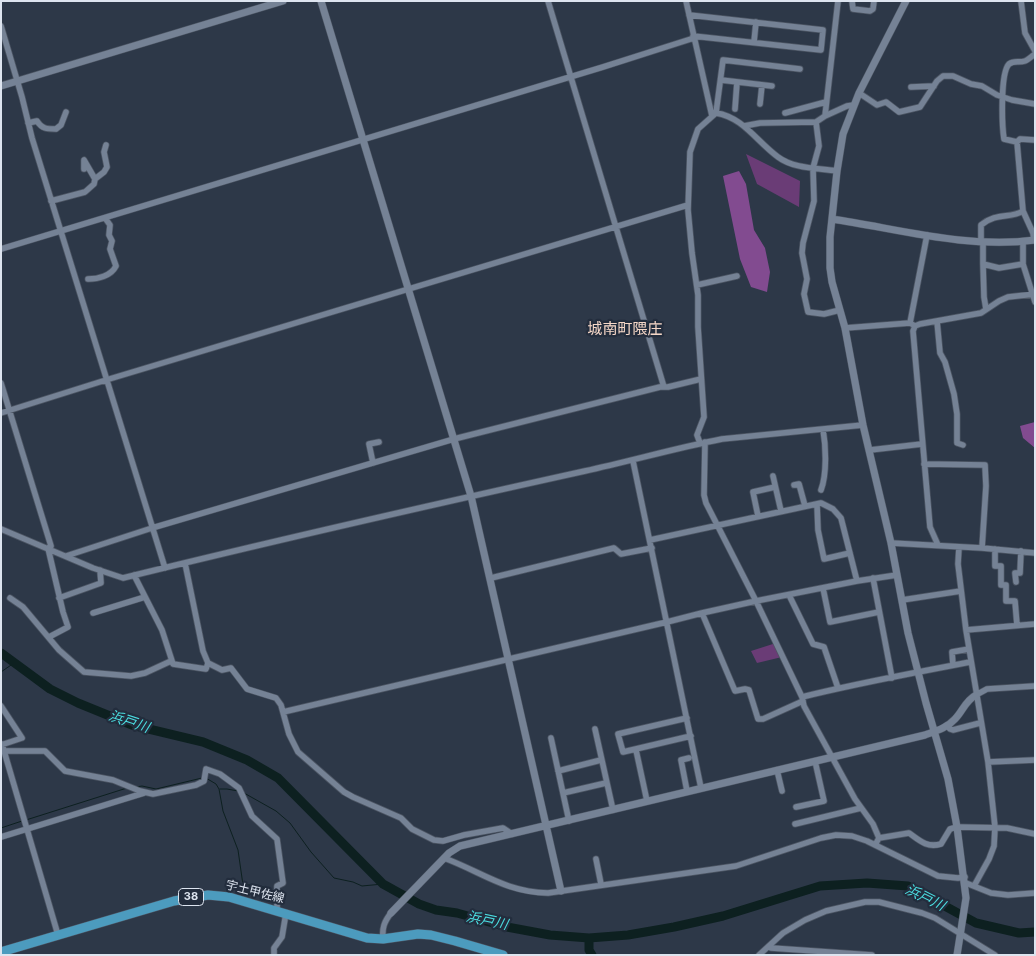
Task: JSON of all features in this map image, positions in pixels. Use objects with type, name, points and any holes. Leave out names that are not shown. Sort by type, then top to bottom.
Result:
[{"type":"main road","name":"宇土甲佐線","points":[[1,952],[166,903],[199,896],[229,896],[354,935],[383,939],[418,934],[431,935],[503,955]]},
{"type":"street","points":[[1,86],[283,1]]},
{"type":"street","points":[[320,1],[471,496],[560,891]]},
{"type":"street","points":[[548,1],[664,387]]},
{"type":"street","points":[[686,1],[693,37],[714,115]]},
{"type":"street","points":[[825,116],[838,1]]},
{"type":"street","points":[[852,1],[853,9],[870,11],[873,9],[874,1]]},
{"type":"street","points":[[906,1],[854,105],[843,134],[832,219],[830,268],[845,328],[863,425],[891,543],[918,672],[948,779],[957,827],[966,906],[957,955]]},
{"type":"street","points":[[1021,1],[1025,32],[1035,53],[1025,61],[1012,62],[1004,72],[1002,86],[1004,97],[1004,139],[1017,142],[1020,139],[1035,140]]},
{"type":"street","points":[[1,250],[693,37],[821,50],[823,30],[689,15]]},
{"type":"street","points":[[754,42],[756,22]]},
{"type":"street","points":[[1,26],[60,232],[165,568]]},
{"type":"street","points":[[800,69],[723,60],[714,115],[698,130],[690,152],[688,205],[696,285],[704,417],[697,436],[703,443],[704,495],[718,526],[802,699],[861,808],[873,824],[879,838]]},
{"type":"street","points":[[860,93],[877,105],[886,102],[899,112],[920,107],[937,81],[943,76],[953,76],[964,79],[971,84],[982,86],[1012,100],[1035,104]]},
{"type":"street","points":[[721,80],[772,86]]},
{"type":"street","points":[[734,109],[736,82]]},
{"type":"street","points":[[760,104],[762,85]]},
{"type":"street","points":[[911,87],[934,86]]},
{"type":"street","points":[[785,113],[826,102]]},
{"type":"street","points":[[744,126],[760,123],[816,122],[847,106],[854,105]]},
{"type":"street","points":[[802,109],[805,122]]},
{"type":"street","points":[[28,123],[37,121],[40,126],[56,129],[61,125],[66,112]]},
{"type":"street","points":[[714,115],[729,116],[744,126],[779,158],[802,168],[837,171]]},
{"type":"street","points":[[816,122],[819,146],[813,168],[814,201],[802,253],[807,279],[804,294],[808,312],[824,314],[840,310]]},
{"type":"street","points":[[832,219],[982,242],[1023,242],[1034,240],[1033,233],[1023,211],[1017,142]]},
{"type":"street","points":[[95,178],[104,172],[107,167],[104,152],[106,145]]},
{"type":"street","points":[[51,201],[85,192],[94,184],[95,178],[84,160],[84,169]]},
{"type":"street","points":[[1,413],[688,205]]},
{"type":"street","points":[[986,309],[981,225],[1000,216],[1019,214],[1023,211]]},
{"type":"street","points":[[88,279],[107,275],[116,266],[110,249],[112,241],[108,235],[110,225],[105,218]]},
{"type":"street","points":[[927,235],[912,325],[930,527],[938,545]]},
{"type":"street","points":[[1023,242],[1023,264],[1035,302]]},
{"type":"street","points":[[983,264],[999,268],[1023,264]]},
{"type":"street","points":[[696,285],[737,276]]},
{"type":"street","points":[[845,328],[912,325],[937,321],[980,313],[999,301],[1034,294]]},
{"type":"street","points":[[937,321],[940,353],[945,362],[954,394],[957,414],[957,442],[963,445]]},
{"type":"street","points":[[66,556],[152,528],[454,439],[701,378]]},
{"type":"street","points":[[1,383],[51,546],[48,548],[59,598],[68,626],[49,637]]},
{"type":"street","points":[[1,529],[123,578],[722,439],[863,425]]},
{"type":"street","points":[[821,490],[825,481],[823,429]]},
{"type":"street","points":[[373,463],[369,444],[378,442]]},
{"type":"street","points":[[870,450],[922,444]]},
{"type":"street","points":[[633,460],[701,788]]},
{"type":"street","points":[[924,464],[985,465],[986,486],[982,548]]},
{"type":"street","points":[[773,476],[781,512]]},
{"type":"street","points":[[794,484],[799,484],[804,506]]},
{"type":"street","points":[[758,516],[753,492],[776,487]]},
{"type":"street","points":[[650,540],[821,503],[833,508],[841,518],[856,581]]},
{"type":"street","points":[[817,504],[818,530],[824,559],[850,553]]},
{"type":"street","points":[[891,543],[1035,553]]},
{"type":"street","points":[[959,547],[958,564],[970,662],[988,762],[995,826],[994,846],[974,886]]},
{"type":"street","points":[[491,578],[614,548],[621,554],[652,548]]},
{"type":"street","points":[[995,549],[995,566],[1001,566],[1001,585],[1006,585],[1006,601],[1015,601],[1017,625]]},
{"type":"street","points":[[1016,582],[1015,572],[1020,573],[1021,551]]},
{"type":"street","points":[[134,575],[164,635],[173,664],[206,669],[208,663],[185,563]]},
{"type":"street","points":[[59,598],[102,583],[100,570]]},
{"type":"street","points":[[283,712],[702,613],[897,574]]},
{"type":"street","points":[[873,578],[892,678]]},
{"type":"street","points":[[822,588],[830,622],[879,612]]},
{"type":"street","points":[[902,600],[961,591]]},
{"type":"street","points":[[789,595],[813,644],[824,647],[838,688]]},
{"type":"street","points":[[93,613],[146,597]]},
{"type":"street","points":[[10,598],[23,606],[58,650],[84,672],[131,676],[145,673],[171,661]]},
{"type":"street","points":[[702,613],[735,691],[748,690],[758,719],[763,719],[802,699],[838,688],[970,662]]},
{"type":"street","points":[[966,630],[1035,624]]},
{"type":"street","points":[[953,665],[952,652],[969,649]]},
{"type":"street","points":[[208,663],[222,670],[231,668],[248,689],[276,698],[281,705],[293,744],[306,760],[344,792],[401,818],[412,829],[434,840],[443,841],[504,828],[512,834]]},
{"type":"street","points":[[383,939],[382,929],[384,921],[390,913],[443,859],[460,846],[547,827],[687,791],[934,732],[947,726],[954,720],[965,703],[976,695],[987,690],[1035,686]]},
{"type":"street","points":[[1,706],[22,738],[2,744],[58,935]]},
{"type":"street","points":[[687,718],[618,734],[623,752],[690,736]]},
{"type":"street","points":[[947,726],[953,730],[980,723]]},
{"type":"street","points":[[595,729],[613,810]]},
{"type":"street","points":[[551,738],[570,821]]},
{"type":"street","points":[[636,750],[647,801]]},
{"type":"street","points":[[4,752],[45,751],[65,771],[113,780],[153,794],[196,786],[204,781],[206,769],[220,774],[239,788],[252,816],[277,839],[283,883],[277,886],[282,912],[282,937],[274,948],[274,955]]},
{"type":"street","points":[[687,791],[681,760],[689,758]]},
{"type":"street","points":[[558,770],[601,760]]},
{"type":"street","points":[[988,762],[1035,760]]},
{"type":"street","points":[[796,807],[827,800],[815,761]]},
{"type":"street","points":[[777,770],[782,791]]},
{"type":"street","points":[[563,793],[606,783]]},
{"type":"street","points":[[1,837],[146,792]]},
{"type":"street","points":[[795,824],[861,808]]},
{"type":"street","points":[[879,838],[909,833],[926,846],[936,846],[941,844],[950,830],[957,827],[995,826],[1035,834]]},
{"type":"street","points":[[443,859],[525,892],[560,891],[736,866],[821,838],[836,835],[852,836],[875,845],[938,876],[958,878],[965,884],[991,893],[1008,895],[1035,893]]},
{"type":"street","points":[[875,845],[879,838]]},
{"type":"street","points":[[596,859],[602,884]]},
{"type":"street","points":[[759,955],[783,933],[805,920],[826,912],[864,902],[879,902],[935,918],[961,930],[996,955]]},
{"type":"street","points":[[769,946],[771,948],[872,955]]},
{"type":"shaded area","points":[[746,154],[800,181],[799,207],[757,184]]},
{"type":"shaded area","points":[[739,171],[746,184],[754,230],[765,248],[770,272],[767,292],[751,287],[740,259],[723,176]]},
{"type":"shaded area","points":[[1035,422],[1035,448],[1023,438],[1020,426]]},
{"type":"shaded area","points":[[776,643],[782,657],[757,663],[751,651]]},
{"type":"waterway","name":"浜戸川","points":[[1,653],[50,689],[78,703],[132,725],[203,742],[247,760],[278,778],[383,884],[419,904],[436,910],[457,913],[507,927],[550,935],[589,938],[628,935],[723,916],[820,886],[867,883],[908,886],[976,923],[1019,933],[1035,932]]},
{"type":"waterway","points":[[1,672],[14,663]]},
{"type":"waterway","points":[[136,787],[142,786],[156,789],[202,778]]},
{"type":"waterway","points":[[206,778],[216,784],[219,789],[223,811],[238,850],[243,885],[266,888],[273,894],[274,899]]},
{"type":"waterway","points":[[26,820],[127,788]]},
{"type":"waterway","points":[[220,789],[238,791]]},
{"type":"waterway","points":[[244,793],[276,811],[290,823],[311,852],[334,878],[362,886],[383,884]]},
{"type":"waterway","points":[[1,828],[22,821]]},
{"type":"waterway","points":[[589,938],[589,950],[592,955]]},
{"type":"district","name":"城南町隈庄","points":[[625,329]]}]
